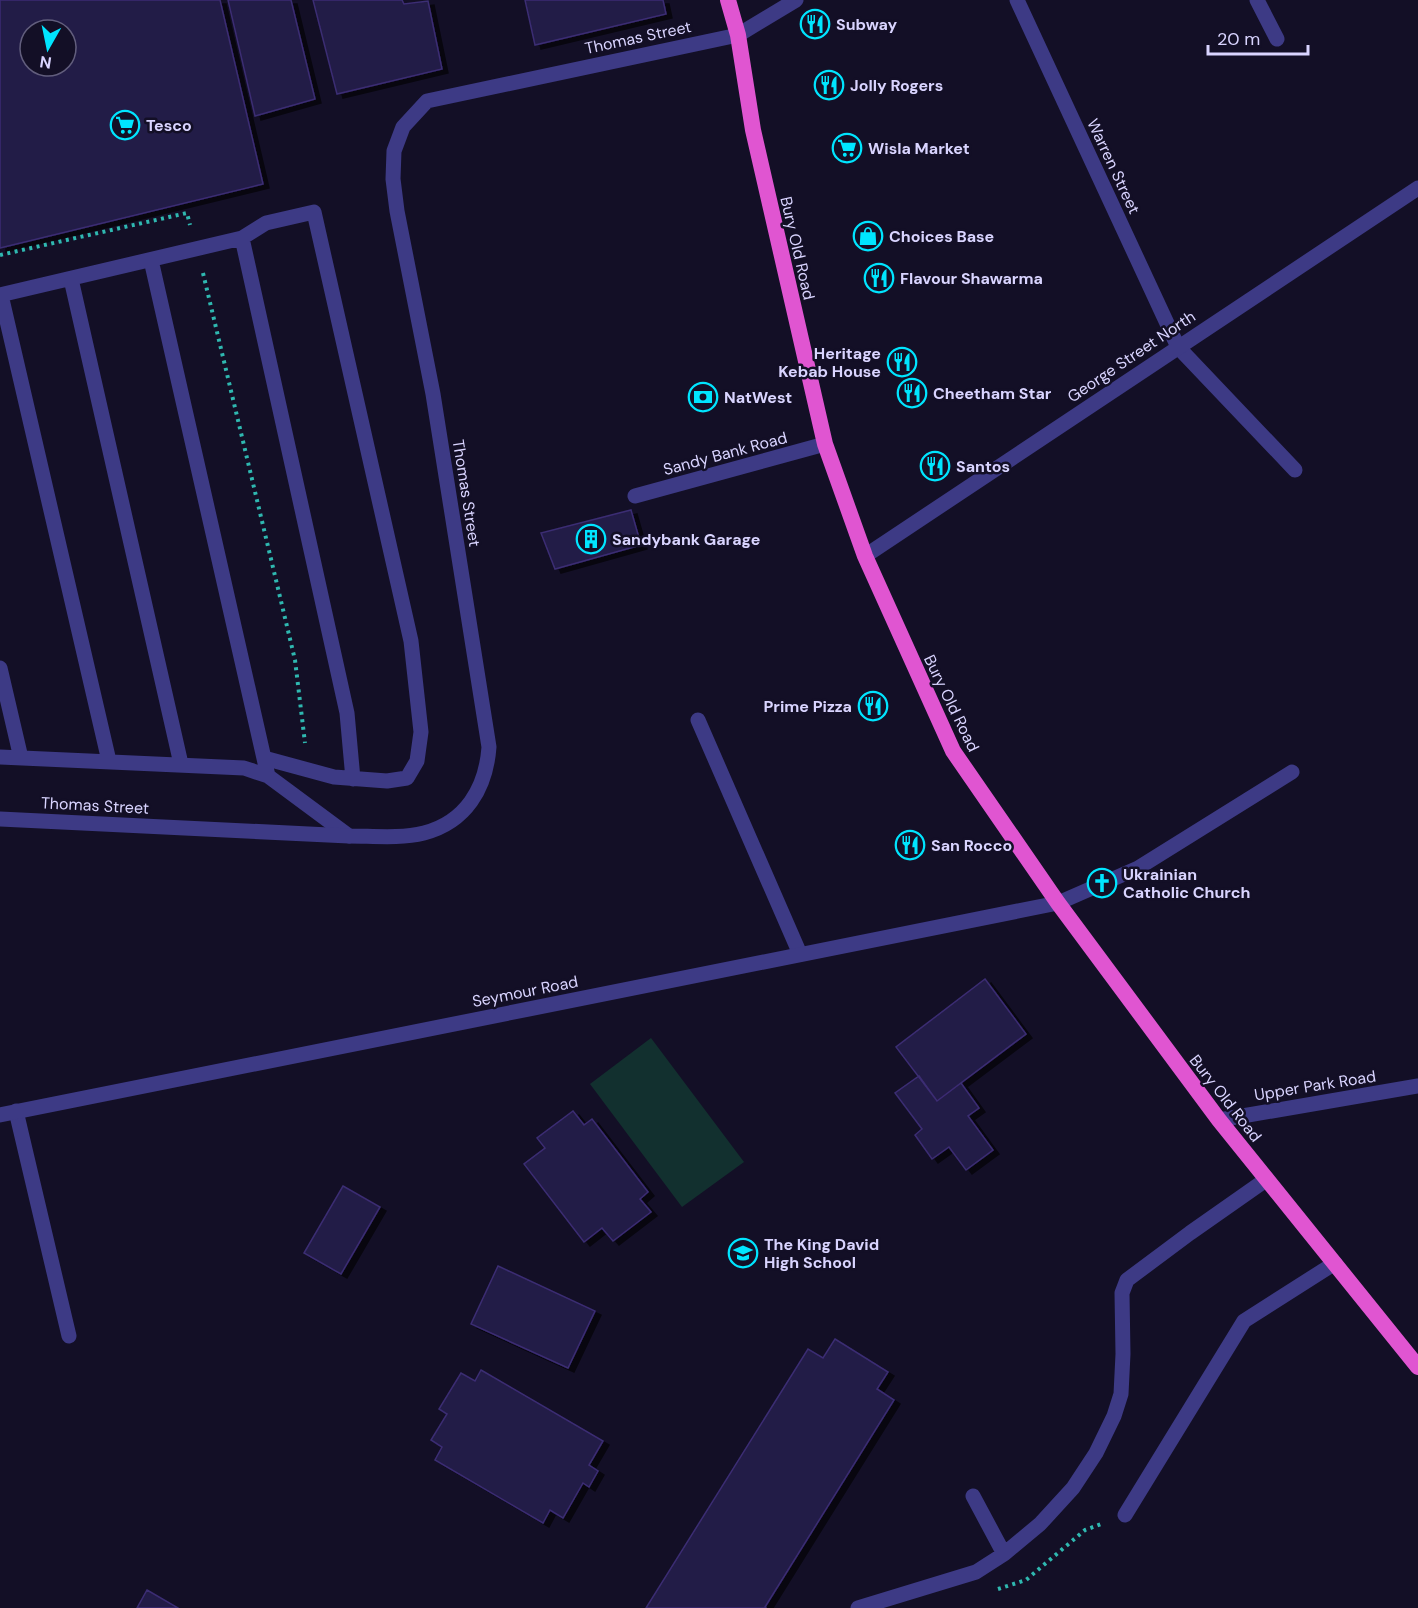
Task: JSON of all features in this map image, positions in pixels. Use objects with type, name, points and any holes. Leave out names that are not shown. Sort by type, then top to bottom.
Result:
[{"type":"highway","name":"Bury Old Road","points":[[728,0],[738,34],[753,130],[825,444],[866,556],[953,751],[1058,903],[1219,1120],[1418,1366]]},
{"type":"street","name":"Thomas Street","points":[[0,819],[349,836],[407,836],[441,827],[456,818],[468,806],[481,785],[488,762],[489,747],[433,394],[393,179],[394,151],[403,127],[427,101],[738,34],[796,0]]},
{"type":"street","name":"Warren Street","points":[[1017,0],[1178,347],[1295,470]]},
{"type":"street","points":[[1257,0],[1277,39]]},
{"type":"street","name":"George Street North","points":[[866,556],[1418,188]]},
{"type":"street","points":[[108,762],[0,295],[242,238],[266,223],[314,212],[411,641],[421,732],[417,761],[407,778],[387,781],[334,777],[264,758]]},
{"type":"street","points":[[242,238],[346,713],[353,779]]},
{"type":"street","points":[[151,260],[268,776]]},
{"type":"street","points":[[71,279],[181,764]]},
{"type":"street","name":"Sandy Bank Road","points":[[634,496],[825,444]]},
{"type":"street","points":[[0,668],[21,758]]},
{"type":"street","points":[[698,720],[800,954]]},
{"type":"street","points":[[0,757],[244,768],[268,776],[349,836]]},
{"type":"street","name":"Seymour Road","points":[[0,1114],[1058,903],[1138,868],[1292,772]]},
{"type":"street","name":"Upper Park Road","points":[[1219,1120],[1418,1086]]},
{"type":"street","points":[[16,1111],[69,1335]]},
{"type":"street","points":[[858,1608],[976,1572],[1004,1554],[1040,1524],[1073,1488],[1096,1453],[1114,1416],[1121,1394],[1122,1293],[1127,1281],[1267,1179]]},
{"type":"street","points":[[1125,1515],[1244,1321],[1335,1263]]},
{"type":"street","points":[[973,1496],[1004,1554]]},
{"type":"path","points":[[994,1591],[1026,1580],[1085,1530],[1125,1515]]},
{"type":"green space","points":[[651,1038],[744,1162],[682,1207],[590,1084]]},
{"type":"building","name":"Tesco","points":[[0,0],[220,0],[263,184],[0,248]]},
{"type":"building","points":[[228,0],[291,0],[315,99],[255,116]]},
{"type":"building","points":[[313,0],[402,0],[404,4],[428,1],[442,69],[337,94]]},
{"type":"building","points":[[525,0],[663,0],[666,14],[535,45]]},
{"type":"building","name":"Sandybank Garage","points":[[631,510],[641,545],[555,569],[541,533]]},
{"type":"building","points":[[985,979],[1026,1034],[937,1101],[896,1047]]},
{"type":"building","points":[[919,1076],[937,1101],[961,1083],[979,1108],[968,1116],[993,1150],[966,1170],[949,1147],[932,1159],[915,1135],[922,1129],[895,1093]]},
{"type":"building","points":[[573,1111],[584,1125],[592,1119],[648,1192],[640,1199],[651,1212],[613,1241],[602,1228],[584,1242],[524,1164],[545,1148],[537,1138]]},
{"type":"building","points":[[343,1186],[380,1207],[341,1274],[304,1253]]},
{"type":"building","points":[[498,1266],[595,1311],[568,1368],[471,1324]]},
{"type":"building","points":[[835,1339],[888,1372],[877,1389],[894,1400],[766,1608],[646,1608],[808,1349],[823,1358]]},
{"type":"building","points":[[481,1370],[603,1441],[589,1465],[598,1471],[589,1487],[583,1483],[563,1518],[550,1510],[543,1523],[435,1460],[442,1447],[431,1440],[447,1414],[439,1409],[461,1373],[475,1381]]},
{"type":"building","points":[[147,1590],[178,1608],[137,1608]]},
{"type":"place","name":"Subway","points":[[815,24]]},
{"type":"place","name":"Jolly Rogers","points":[[829,85]]},
{"type":"place","name":"Tesco","points":[[125,125]]},
{"type":"place","name":"Wisla Market","points":[[847,148]]},
{"type":"place","name":"Choices Base","points":[[868,236]]},
{"type":"place","name":"Flavour Shawarma","points":[[879,278]]},
{"type":"place","name":"Heritage Kebab House","points":[[902,362]]},
{"type":"place","name":"Cheetham Star","points":[[912,393]]},
{"type":"place","name":"NatWest","points":[[703,397]]},
{"type":"place","name":"Santos","points":[[935,466]]},
{"type":"place","name":"Sandybank Garage","points":[[591,539]]},
{"type":"place","name":"Prime Pizza","points":[[873,706]]},
{"type":"place","name":"San Rocco","points":[[910,845]]},
{"type":"place","name":"Ukrainian Catholic Church","points":[[1102,883]]},
{"type":"place","name":"The King David High School","points":[[743,1253]]}]
